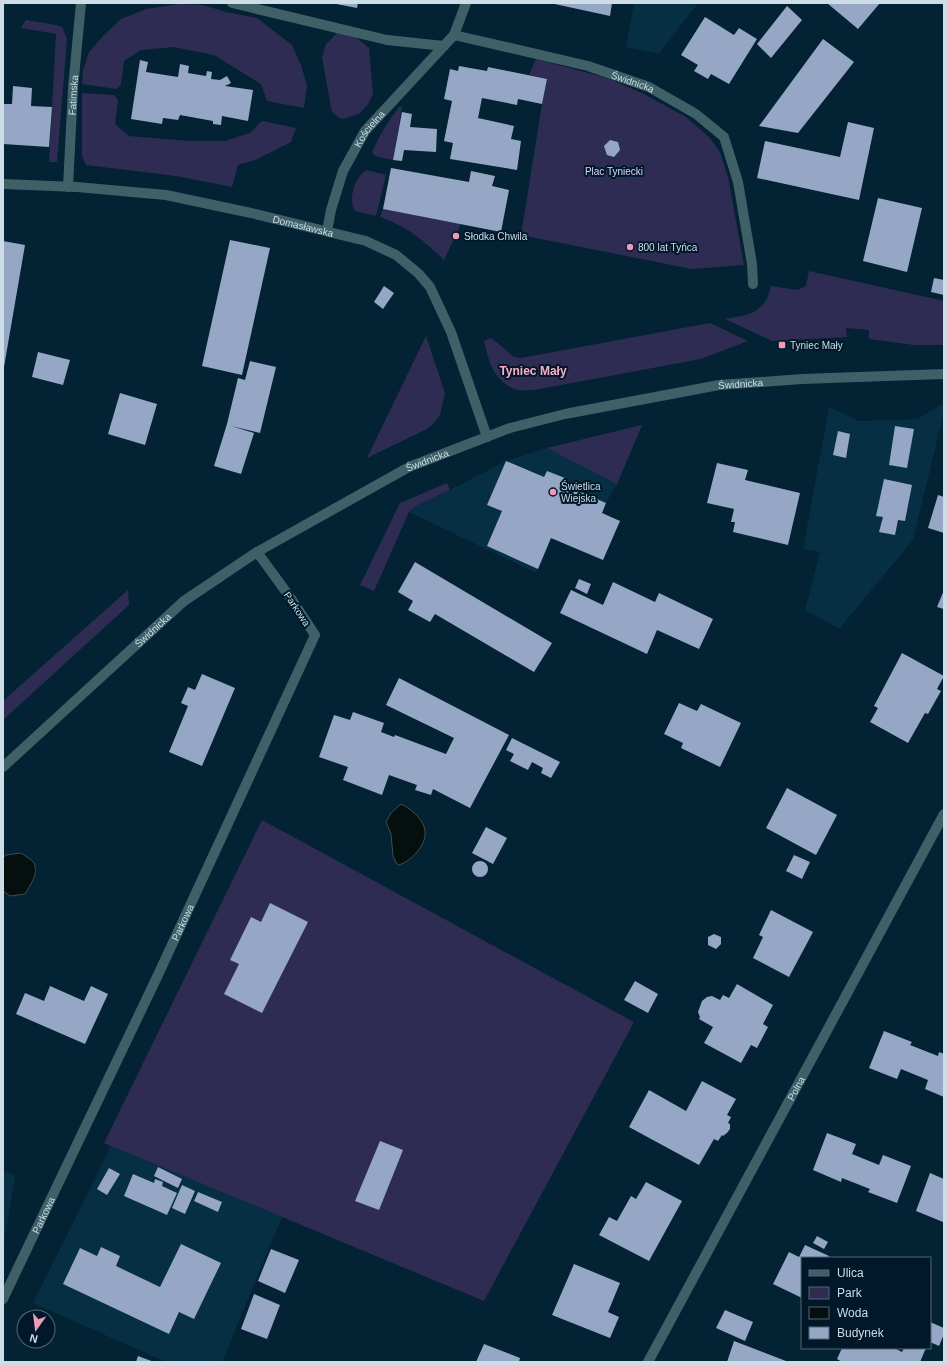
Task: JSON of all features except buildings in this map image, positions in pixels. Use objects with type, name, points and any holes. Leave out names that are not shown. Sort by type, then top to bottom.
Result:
[{"type":"street","name":"Fatimska","points":[[68,187],[73,88],[81,3]]},
{"type":"street","points":[[232,3],[387,40],[444,46]]},
{"type":"street","name":"Kościelna","points":[[326,231],[343,170],[366,132],[454,35],[466,3]]},
{"type":"street","name":"Świdnicka","points":[[454,35],[588,66],[649,87],[696,114],[724,138],[738,182],[752,264],[753,284]]},
{"type":"street","name":"Domasławska","points":[[3,184],[68,187],[166,195],[251,213],[366,241],[396,255],[419,274],[430,287],[451,332],[487,437]]},
{"type":"street","name":"Świdnicka","points":[[3,767],[184,601],[257,552],[409,467],[510,428],[553,417],[719,385],[944,374]]},
{"type":"street","name":"Parkowa","points":[[3,1299],[158,975],[315,635],[257,552]]},
{"type":"street","name":"Polna","points":[[648,1362],[944,814]]},
{"type":"shaded area","points":[[634,3],[698,3],[659,54],[626,47]]},
{"type":"shaded area","points":[[944,403],[944,412],[913,540],[839,629],[805,610],[820,552],[803,549],[829,407],[859,421],[917,419]]},
{"type":"shaded area","points":[[642,425],[585,553],[551,538],[536,573],[409,512],[416,506],[506,461],[547,448]]},
{"type":"shaded area","points":[[111,1146],[282,1217],[222,1362],[166,1362],[56,1313],[56,1309],[47,1309],[33,1303]]},
{"type":"shaded area","points":[[3,1170],[15,1176],[3,1249]]},
{"type":"green space","points":[[180,4],[203,5],[226,12],[257,18],[292,45],[301,65],[307,85],[304,108],[267,101],[261,84],[214,55],[174,47],[141,50],[124,61],[121,85],[116,89],[82,84],[83,71],[89,52],[121,19],[146,9]]},
{"type":"green space","points":[[26,20],[62,27],[67,39],[57,162],[49,162],[56,34],[21,28]]},
{"type":"green space","points":[[338,32],[353,35],[369,48],[373,94],[368,104],[360,113],[341,119],[333,113],[331,108],[322,57],[326,44]]},
{"type":"green space","name":"Plac Tyniecki","points":[[536,59],[607,78],[642,93],[686,117],[709,137],[720,152],[728,177],[744,265],[692,269],[521,235],[547,79],[529,75]]},
{"type":"green space","points":[[82,93],[114,95],[118,100],[115,124],[129,136],[190,141],[225,141],[250,133],[262,121],[296,128],[291,142],[255,160],[238,165],[232,187],[176,176],[86,165],[82,156]]},
{"type":"green space","points":[[399,107],[402,107],[393,160],[375,156],[372,152],[387,123]]},
{"type":"green space","points":[[366,170],[386,175],[376,216],[355,211],[353,206],[352,195],[355,183]]},
{"type":"green space","points":[[383,209],[461,224],[444,260],[407,229],[380,217]]},
{"type":"green space","points":[[809,271],[944,301],[944,345],[914,345],[869,339],[869,330],[846,328],[847,337],[772,341],[725,319],[755,312],[765,302],[771,286],[798,290],[806,286]]},
{"type":"green space","points":[[710,323],[748,341],[701,359],[534,390],[518,390],[503,382],[494,371],[488,357],[484,341],[491,338],[514,357],[521,358]]},
{"type":"green space","points":[[426,336],[445,393],[440,415],[427,429],[367,458]]},
{"type":"green space","points":[[642,425],[617,484],[547,448]]},
{"type":"green space","points":[[447,483],[450,490],[416,506],[409,512],[374,591],[360,585],[400,503]]},
{"type":"green space","points":[[128,590],[129,605],[3,720],[3,701]]},
{"type":"green space","points":[[262,820],[634,1022],[484,1301],[104,1143]]},
{"type":"water","points":[[401,804],[419,818],[425,830],[425,837],[415,854],[407,861],[399,865],[396,863],[393,856],[391,834],[386,822],[391,813]]},
{"type":"water","points":[[21,853],[34,863],[35,875],[25,894],[10,896],[3,891],[3,858],[6,855]]},
{"type":"place","name":"Słodka Chwila","points":[[456,236]]},
{"type":"place","name":"800 lat Tyńca","points":[[630,247]]},
{"type":"place","name":"Tyniec Mały","points":[[782,345]]},
{"type":"place","name":"Świetlica Wiejska","points":[[553,492]]},
{"type":"district","name":"Tyniec Mały","points":[[533,371]]}]
